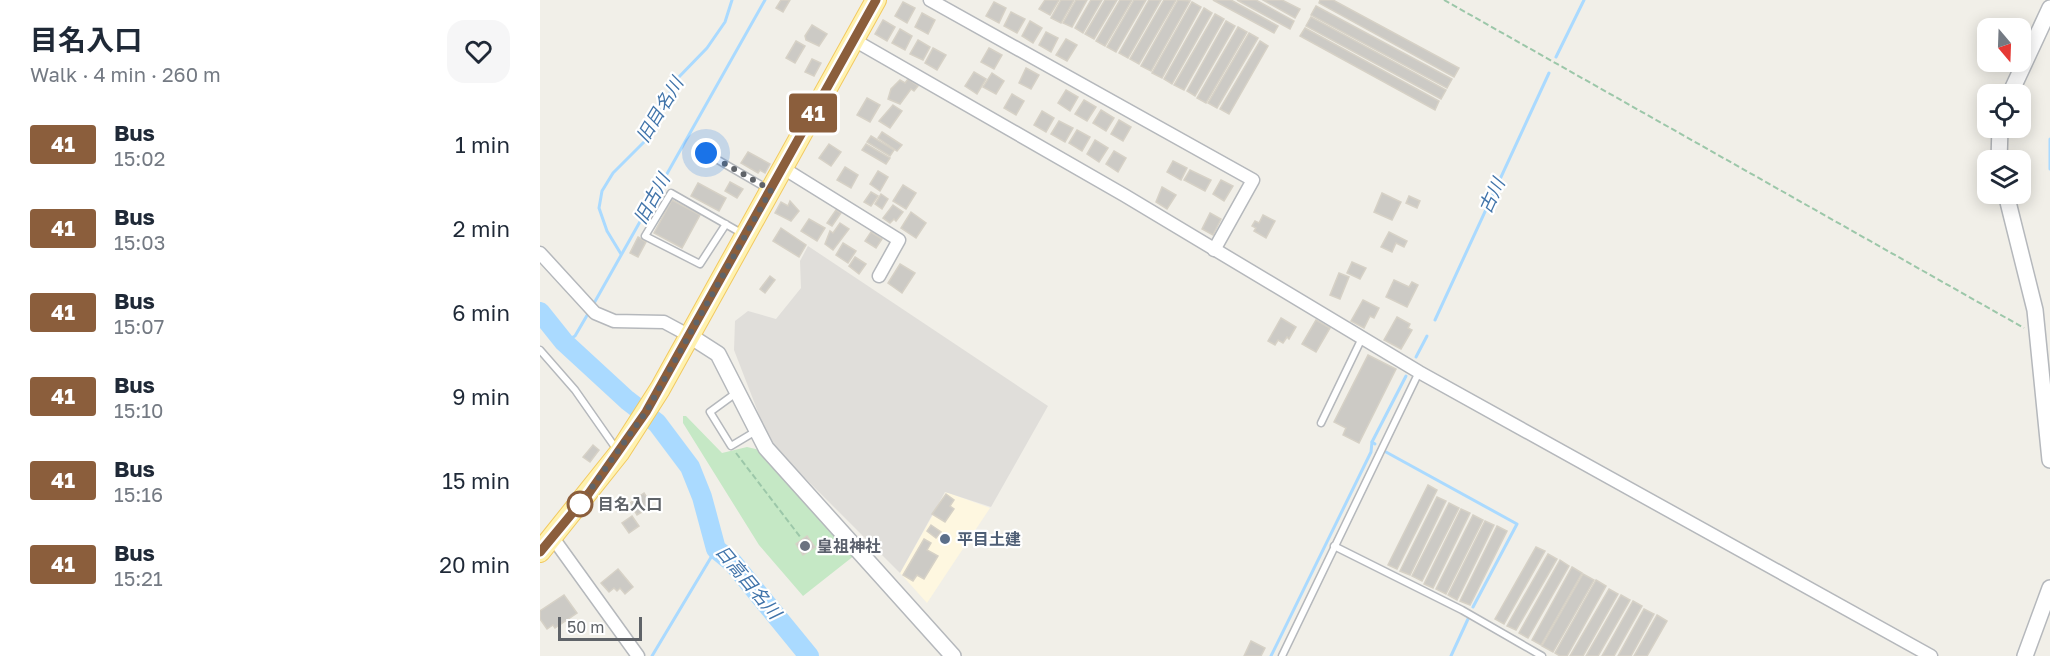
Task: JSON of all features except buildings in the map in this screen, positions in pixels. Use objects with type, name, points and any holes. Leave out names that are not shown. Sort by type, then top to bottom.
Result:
[{"type":"main road","points":[[546,545],[622,448],[660,389],[876,0]]},
{"type":"street","points":[[930,0],[1253,180],[1214,250]]},
{"type":"street","points":[[2015,84],[2050,8]]},
{"type":"street","points":[[854,40],[1419,372],[1931,656]]},
{"type":"street","points":[[783,168],[899,240],[879,276]]},
{"type":"street","points":[[2008,204],[2040,336],[2050,460]]},
{"type":"street","points":[[540,253],[595,313],[614,321],[664,322],[718,354],[766,448],[953,656]]},
{"type":"street","points":[[546,545],[638,656]]},
{"type":"street","points":[[2025,656],[2050,588]]},
{"type":"lane","points":[[706,153],[771,190]]},
{"type":"lane","points":[[726,224],[700,264],[645,236],[671,193],[726,224],[746,236]]},
{"type":"lane","points":[[1321,423],[1362,338]]},
{"type":"lane","points":[[540,350],[622,448]]},
{"type":"lane","points":[[1282,656],[1419,372]]},
{"type":"lane","points":[[738,392],[710,412],[731,446],[757,431]]},
{"type":"lane","points":[[1334,546],[1462,610],[1542,656]]},
{"type":"path","points":[[1444,0],[2040,336]]},
{"type":"path","points":[[731,446],[801,538]]},
{"type":"shaded area","points":[[808,246],[1048,406],[991,507],[945,492],[900,573],[770,443],[734,350],[735,321],[748,311],[776,319],[801,288],[800,261]]},
{"type":"shaded area","points":[[946,492],[990,508],[927,603],[900,573]]},
{"type":"green space","points":[[683,416],[686,416],[722,453],[747,447],[760,450],[855,555],[803,596],[759,545],[683,423]]},
{"type":"waterway","name":"旧目名川","points":[[621,254],[607,231],[599,208],[602,191],[613,173],[649,137],[676,80],[707,48],[725,22],[732,0]]},
{"type":"waterway","name":"旧古川","points":[[593,305],[765,0]]},
{"type":"waterway","name":"古川","points":[[1556,57],[1584,0]]},
{"type":"waterway","name":"古川","points":[[1435,320],[1549,73]]},
{"type":"waterway","points":[[2050,139],[2050,169]]},
{"type":"waterway","name":"日高目名川","points":[[540,312],[564,342],[627,400],[657,423],[690,467],[702,497],[716,549],[733,563],[809,656]]},
{"type":"waterway","name":"旧古川","points":[[564,342],[575,336],[589,312]]},
{"type":"waterway","name":"古川","points":[[1416,357],[1427,336]]},
{"type":"waterway","name":"古川","points":[[1375,444],[1372,442],[1406,376]]},
{"type":"waterway","points":[[1271,656],[1371,452],[1372,442]]},
{"type":"waterway","name":"古川","points":[[1386,452],[1517,524],[1473,607]]},
{"type":"waterway","points":[[652,656],[716,549]]},
{"type":"waterway","name":"古川","points":[[1451,656],[1468,619]]},
{"type":"bus line","name":"41","points":[[540,552],[619,453],[660,389],[876,0]]},
{"type":"place","name":"目名入口","points":[[580,504]]},
{"type":"place","name":"平目土建","points":[[945,539]]},
{"type":"place","name":"皇祖神社","points":[[805,546]]},
{"type":"route","points":[[580,504],[619,453],[660,389],[771,190],[706,153]]}]
